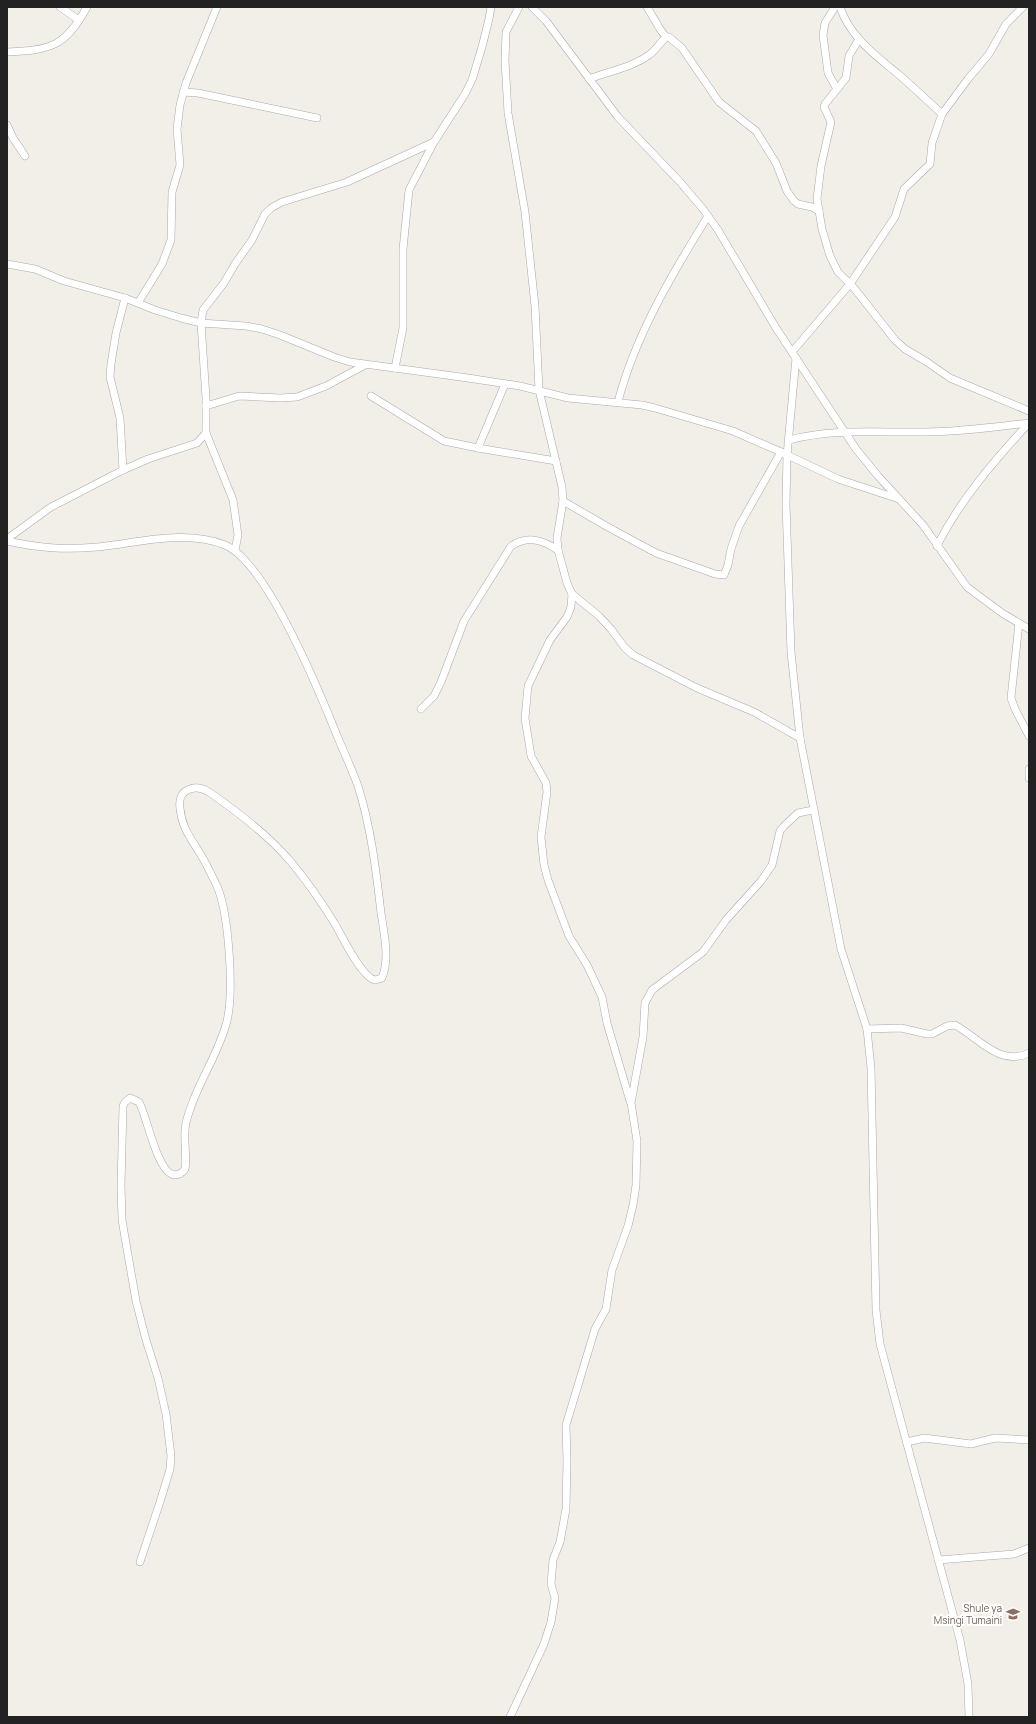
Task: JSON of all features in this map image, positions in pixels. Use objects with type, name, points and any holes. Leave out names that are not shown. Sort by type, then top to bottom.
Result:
[{"type":"street","points":[[60,7],[79,20]]},
{"type":"street","points":[[7,52],[50,47],[65,38],[87,7]]},
{"type":"street","points":[[138,303],[162,264],[171,240],[172,192],[180,165],[178,117],[183,92],[216,7]]},
{"type":"street","points":[[395,368],[403,328],[403,249],[407,200],[413,180],[434,142],[462,100],[472,80],[486,30],[490,7]]},
{"type":"street","points":[[519,7],[506,32],[506,85],[508,113],[525,212],[535,306],[539,390],[562,487],[563,500],[558,526],[558,550],[567,583],[572,594],[599,616],[625,648],[633,655],[697,688],[754,712],[800,738]]},
{"type":"street","points":[[532,7],[546,21],[627,127],[692,195],[708,216],[794,355],[844,431],[870,466],[923,525],[967,587],[982,600],[1029,629]]},
{"type":"street","points":[[647,7],[666,37],[669,37],[682,48],[720,102],[756,131],[776,163],[794,201],[798,204],[812,207],[819,211]]},
{"type":"street","points":[[835,7],[825,23],[823,35],[828,73],[837,89]]},
{"type":"street","points":[[840,7],[847,24],[872,54],[898,74],[942,114]]},
{"type":"street","points":[[563,500],[606,526],[656,553],[715,574],[724,575],[738,526],[784,453],[789,440],[794,355],[850,284],[895,217],[904,189],[930,165],[932,143],[942,114],[989,54],[1006,24],[1023,7]]},
{"type":"street","points":[[589,79],[618,71],[647,56],[666,37]]},
{"type":"street","points":[[859,39],[849,56],[846,78],[824,107],[831,122],[823,159],[818,193],[822,229],[830,256],[838,272],[850,284],[895,340],[906,349],[950,378],[1029,411]]},
{"type":"street","points":[[183,92],[198,93],[317,118]]},
{"type":"street","points":[[7,125],[13,138],[25,156]]},
{"type":"street","points":[[235,550],[238,535],[234,500],[206,434],[201,316],[206,304],[224,284],[235,264],[252,240],[265,214],[271,208],[282,202],[342,184],[434,142]]},
{"type":"street","points":[[618,402],[631,357],[676,270],[708,216]]},
{"type":"street","points":[[7,264],[34,269],[64,281],[125,298],[166,314],[201,323],[246,326],[262,329],[334,357],[365,365],[505,384],[539,390],[568,398],[642,405],[733,431],[838,479],[899,498]]},
{"type":"street","points":[[123,470],[120,418],[110,377],[113,348],[125,298]]},
{"type":"street","points":[[206,406],[239,396],[280,398],[297,397],[326,386],[365,365]]},
{"type":"street","points":[[478,448],[505,384]]},
{"type":"street","points":[[371,396],[440,439],[478,448],[556,461]]},
{"type":"street","points":[[789,440],[808,435],[844,431],[933,432],[1029,423]]},
{"type":"street","points":[[937,546],[971,491],[1029,423]]},
{"type":"street","points":[[7,540],[51,507],[123,470],[148,459],[197,443],[206,434]]},
{"type":"street","points":[[784,453],[791,652],[800,738],[841,949],[867,1029],[871,1068],[876,1310],[880,1344],[966,1664],[969,1704],[968,1717]]},
{"type":"street","points":[[7,540],[35,548],[55,549],[95,547],[165,538],[192,539],[223,545],[235,550],[260,580],[286,621],[328,714],[357,785],[372,841],[382,919],[386,969],[382,978],[375,980],[367,976],[358,965],[326,909],[291,861],[236,812],[207,791],[193,788],[186,789],[181,796],[179,806],[185,831],[201,854],[218,888],[228,942],[230,1002],[227,1021],[191,1105],[185,1128],[185,1168],[180,1174],[174,1175],[168,1172],[162,1162],[149,1133],[139,1102],[130,1098],[123,1106],[121,1186],[122,1220],[136,1301],[158,1378],[166,1414],[171,1456],[170,1469],[140,1562]]},
{"type":"street","points":[[421,708],[434,696],[464,621],[512,546],[519,541],[528,539],[538,540],[558,550]]},
{"type":"street","points":[[510,1717],[544,1644],[551,1622],[555,1598],[551,1584],[553,1560],[560,1542],[566,1509],[566,1425],[595,1329],[606,1309],[612,1270],[628,1226],[635,1192],[637,1141],[631,1103],[607,1023],[602,996],[587,965],[569,936],[560,908],[548,880],[544,865],[541,837],[547,792],[546,783],[531,756],[525,718],[528,686],[550,640],[567,617],[571,607],[572,594]]},
{"type":"street","points":[[1019,623],[1011,698],[1014,709],[1029,736]]},
{"type":"street","points":[[1029,769],[1029,778]]},
{"type":"street","points":[[631,1103],[643,1037],[645,1003],[648,996],[652,990],[707,949],[726,920],[768,872],[775,855],[780,831],[798,814],[813,810]]},
{"type":"street","points":[[867,1029],[901,1028],[932,1034],[947,1026],[955,1025],[998,1054],[1007,1058],[1018,1058],[1029,1053]]},
{"type":"street","points":[[906,1442],[924,1438],[971,1444],[995,1438],[1029,1440]]},
{"type":"street","points":[[938,1560],[1014,1554],[1029,1548]]},
{"type":"place","name":"Shule ya Msingi Tumaini","points":[[1013,1614]]}]
